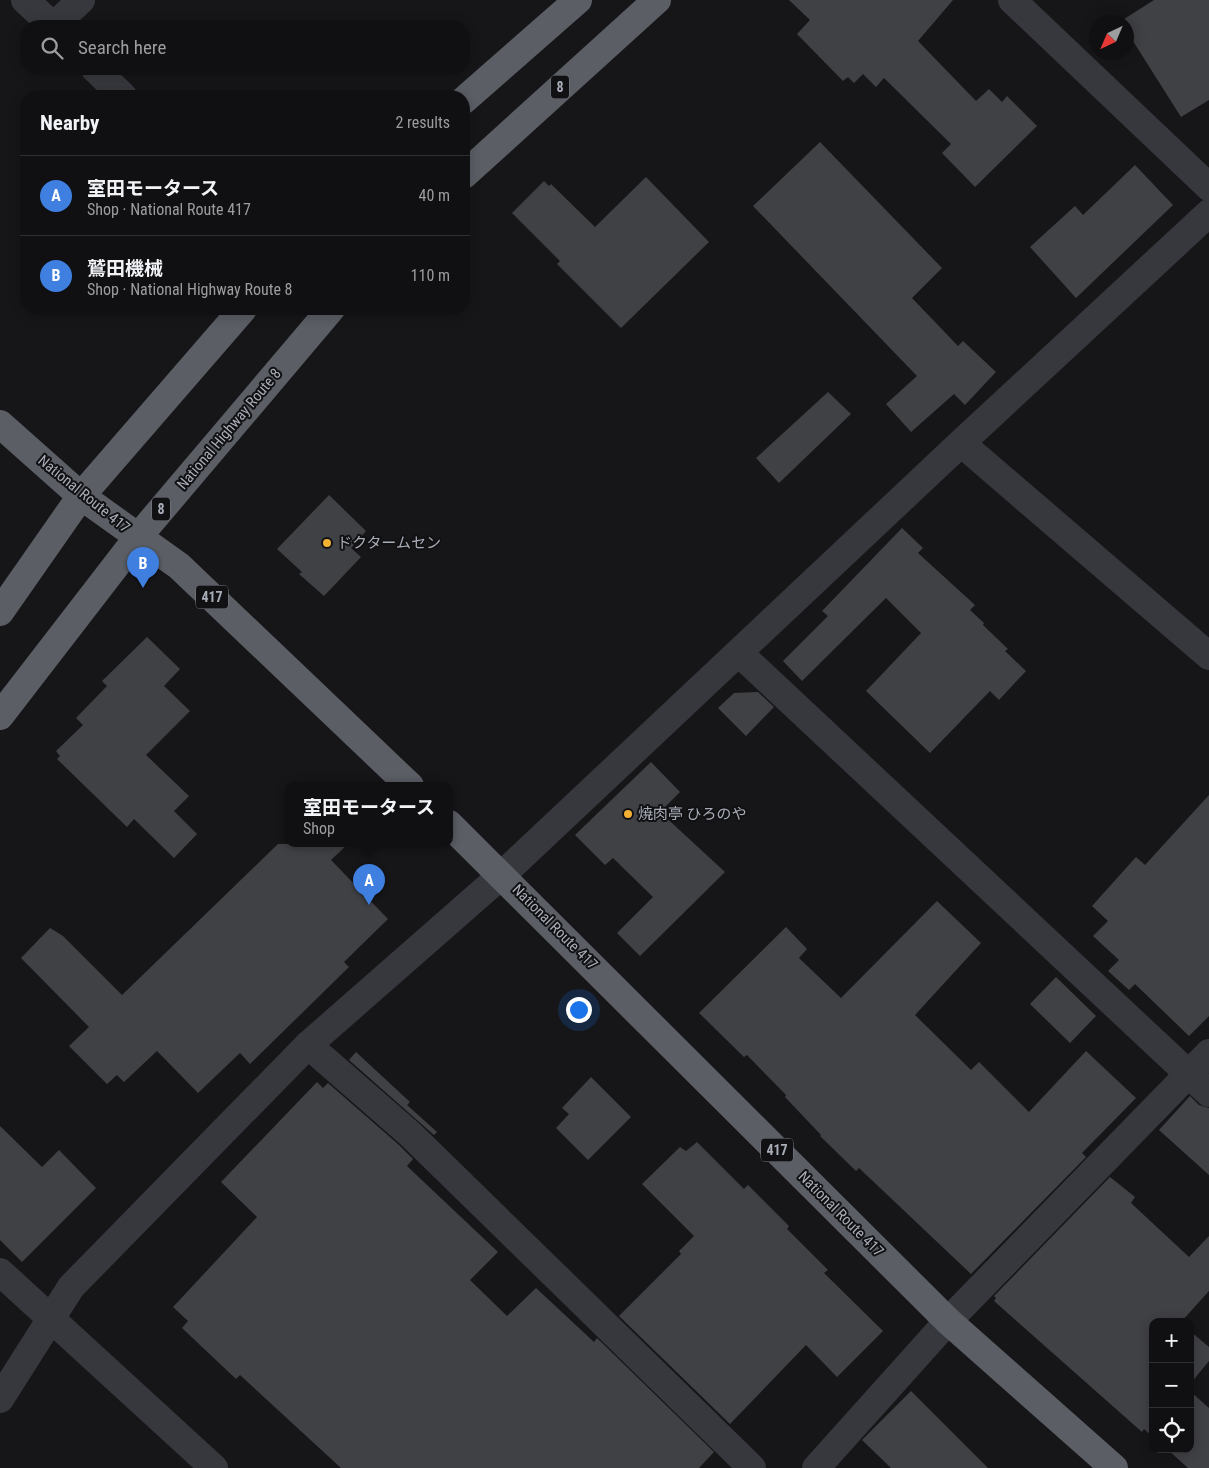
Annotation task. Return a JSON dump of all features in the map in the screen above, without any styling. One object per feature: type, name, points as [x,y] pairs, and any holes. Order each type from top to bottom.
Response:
[{"type":"highway","points":[[470,95],[578,0]]},
{"type":"highway","name":"8","points":[[470,170],[657,0]]},
{"type":"highway","points":[[0,612],[81,496],[238,315]]},
{"type":"highway","name":"National Highway Route 8","points":[[0,716],[138,537],[326,315]]},
{"type":"highway","name":"National Route 417","points":[[0,424],[81,496],[179,566],[406,782]]},
{"type":"highway","name":"National Route 417","points":[[453,828],[502,874],[948,1321],[1114,1468]]},
{"type":"street","points":[[25,0],[47,20]]},
{"type":"street","points":[[59,20],[81,0]]},
{"type":"street","points":[[1012,0],[1209,187]]},
{"type":"street","points":[[101,75],[117,90]]},
{"type":"street","points":[[0,1399],[71,1286],[308,1045],[502,874],[961,442],[1209,213]]},
{"type":"street","points":[[961,442],[1209,656]]},
{"type":"street","points":[[739,652],[1209,1093]]},
{"type":"street","points":[[308,1045],[410,1134],[752,1468]]},
{"type":"street","points":[[816,1468],[948,1321],[1209,1053]]},
{"type":"street","points":[[0,1272],[214,1468]]},
{"type":"building","points":[[789,0],[953,0],[918,41],[976,101],[989,89],[1002,102],[1007,96],[1037,126],[975,187],[942,153],[951,144],[884,78],[876,87],[863,74],[854,83],[848,77],[843,81],[797,34],[810,20]]},
{"type":"building","points":[[1154,0],[1209,0],[1209,100],[1181,117],[1134,43],[1134,15],[1130,15]]},
{"type":"building","points":[[820,142],[942,268],[912,298],[958,346],[963,341],[996,372],[965,405],[954,394],[911,432],[886,404],[917,376],[753,206]]},
{"type":"building","points":[[1135,165],[1173,205],[1076,298],[1030,247],[1075,206],[1083,215]]},
{"type":"building","points":[[646,177],[709,242],[621,328],[557,264],[560,261],[512,213],[544,181],[549,186],[551,184],[595,227]]},
{"type":"building","points":[[828,392],[851,414],[779,483],[756,458]]},
{"type":"building","points":[[329,495],[366,531],[351,548],[361,557],[324,596],[299,574],[302,572],[277,549]]},
{"type":"building","points":[[902,528],[923,548],[918,553],[975,605],[970,610],[1008,649],[1005,651],[1026,671],[999,700],[990,691],[930,753],[866,691],[921,633],[886,598],[802,681],[783,661],[828,616],[822,611]]},
{"type":"building","points":[[147,637],[180,669],[164,686],[190,711],[146,755],[189,796],[174,811],[197,834],[174,858],[134,819],[127,827],[57,759],[60,756],[56,751],[83,725],[76,718],[107,686],[102,681]]},
{"type":"building","points":[[758,692],[774,707],[746,736],[718,708],[734,693]]},
{"type":"building","points":[[651,762],[680,792],[660,812],[725,872],[640,956],[617,933],[653,897],[613,858],[605,865],[575,835]]},
{"type":"building","points":[[1209,795],[1209,1016],[1189,1036],[1135,984],[1129,990],[1108,971],[1119,960],[1093,936],[1108,921],[1092,906],[1136,857],[1145,865]]},
{"type":"building","points":[[278,844],[285,844],[285,847],[345,847],[331,860],[388,919],[344,962],[349,967],[250,1064],[240,1053],[198,1093],[157,1051],[124,1082],[117,1075],[107,1084],[69,1046],[89,1027],[21,958],[50,928],[63,936],[122,995]]},
{"type":"building","points":[[937,901],[981,943],[915,1015],[971,1070],[979,1062],[1029,1112],[1086,1051],[1136,1098],[1082,1153],[1086,1157],[971,1274],[859,1168],[856,1171],[820,1136],[785,1097],[786,1095],[747,1055],[744,1057],[699,1013],[786,927],[807,949],[799,958],[841,998]]},
{"type":"building","points":[[1056,977],[1096,1016],[1070,1043],[1030,1004]]},
{"type":"building","points":[[356,1052],[410,1102],[407,1105],[437,1132],[434,1135],[349,1060]]},
{"type":"building","points":[[591,1077],[631,1117],[588,1160],[556,1128],[569,1114],[562,1108]]},
{"type":"building","points":[[317,1082],[323,1088],[328,1083],[399,1145],[413,1159],[407,1166],[498,1252],[470,1280],[507,1316],[536,1288],[594,1342],[597,1338],[714,1452],[699,1468],[341,1468],[240,1375],[236,1379],[182,1328],[188,1321],[173,1307],[257,1217],[221,1182]]},
{"type":"building","points":[[1190,1096],[1199,1105],[1209,1108],[1209,1175],[1159,1130]]},
{"type":"building","points":[[0,1126],[42,1167],[59,1150],[96,1188],[22,1262],[0,1240]]},
{"type":"building","points":[[697,1142],[744,1189],[748,1185],[789,1226],[787,1229],[828,1270],[824,1273],[883,1331],[837,1377],[806,1345],[730,1424],[619,1316],[681,1254],[679,1251],[694,1236],[642,1184],[680,1147],[686,1151]]},
{"type":"building","points":[[1110,1177],[1135,1197],[1131,1203],[1189,1257],[1209,1236],[1209,1291],[1185,1318],[1149,1318],[1149,1433],[1144,1429],[1142,1432],[994,1301],[996,1298],[994,1296]]},
{"type":"building","points":[[1194,1334],[1209,1347],[1209,1361],[1194,1379]]},
{"type":"building","points":[[911,1391],[988,1468],[891,1468],[862,1440]]},
{"type":"building","points":[[1194,1395],[1209,1408],[1209,1468],[1188,1468],[1171,1453],[1194,1453]]},
{"type":"place","name":"ドクタームセン","points":[[327,543]]},
{"type":"place","name":"鷲田機械","points":[[143,588]]},
{"type":"place","name":"焼肉亭 ひろのや","points":[[628,814]]},
{"type":"place","name":"室田モータース","points":[[369,905]]}]
